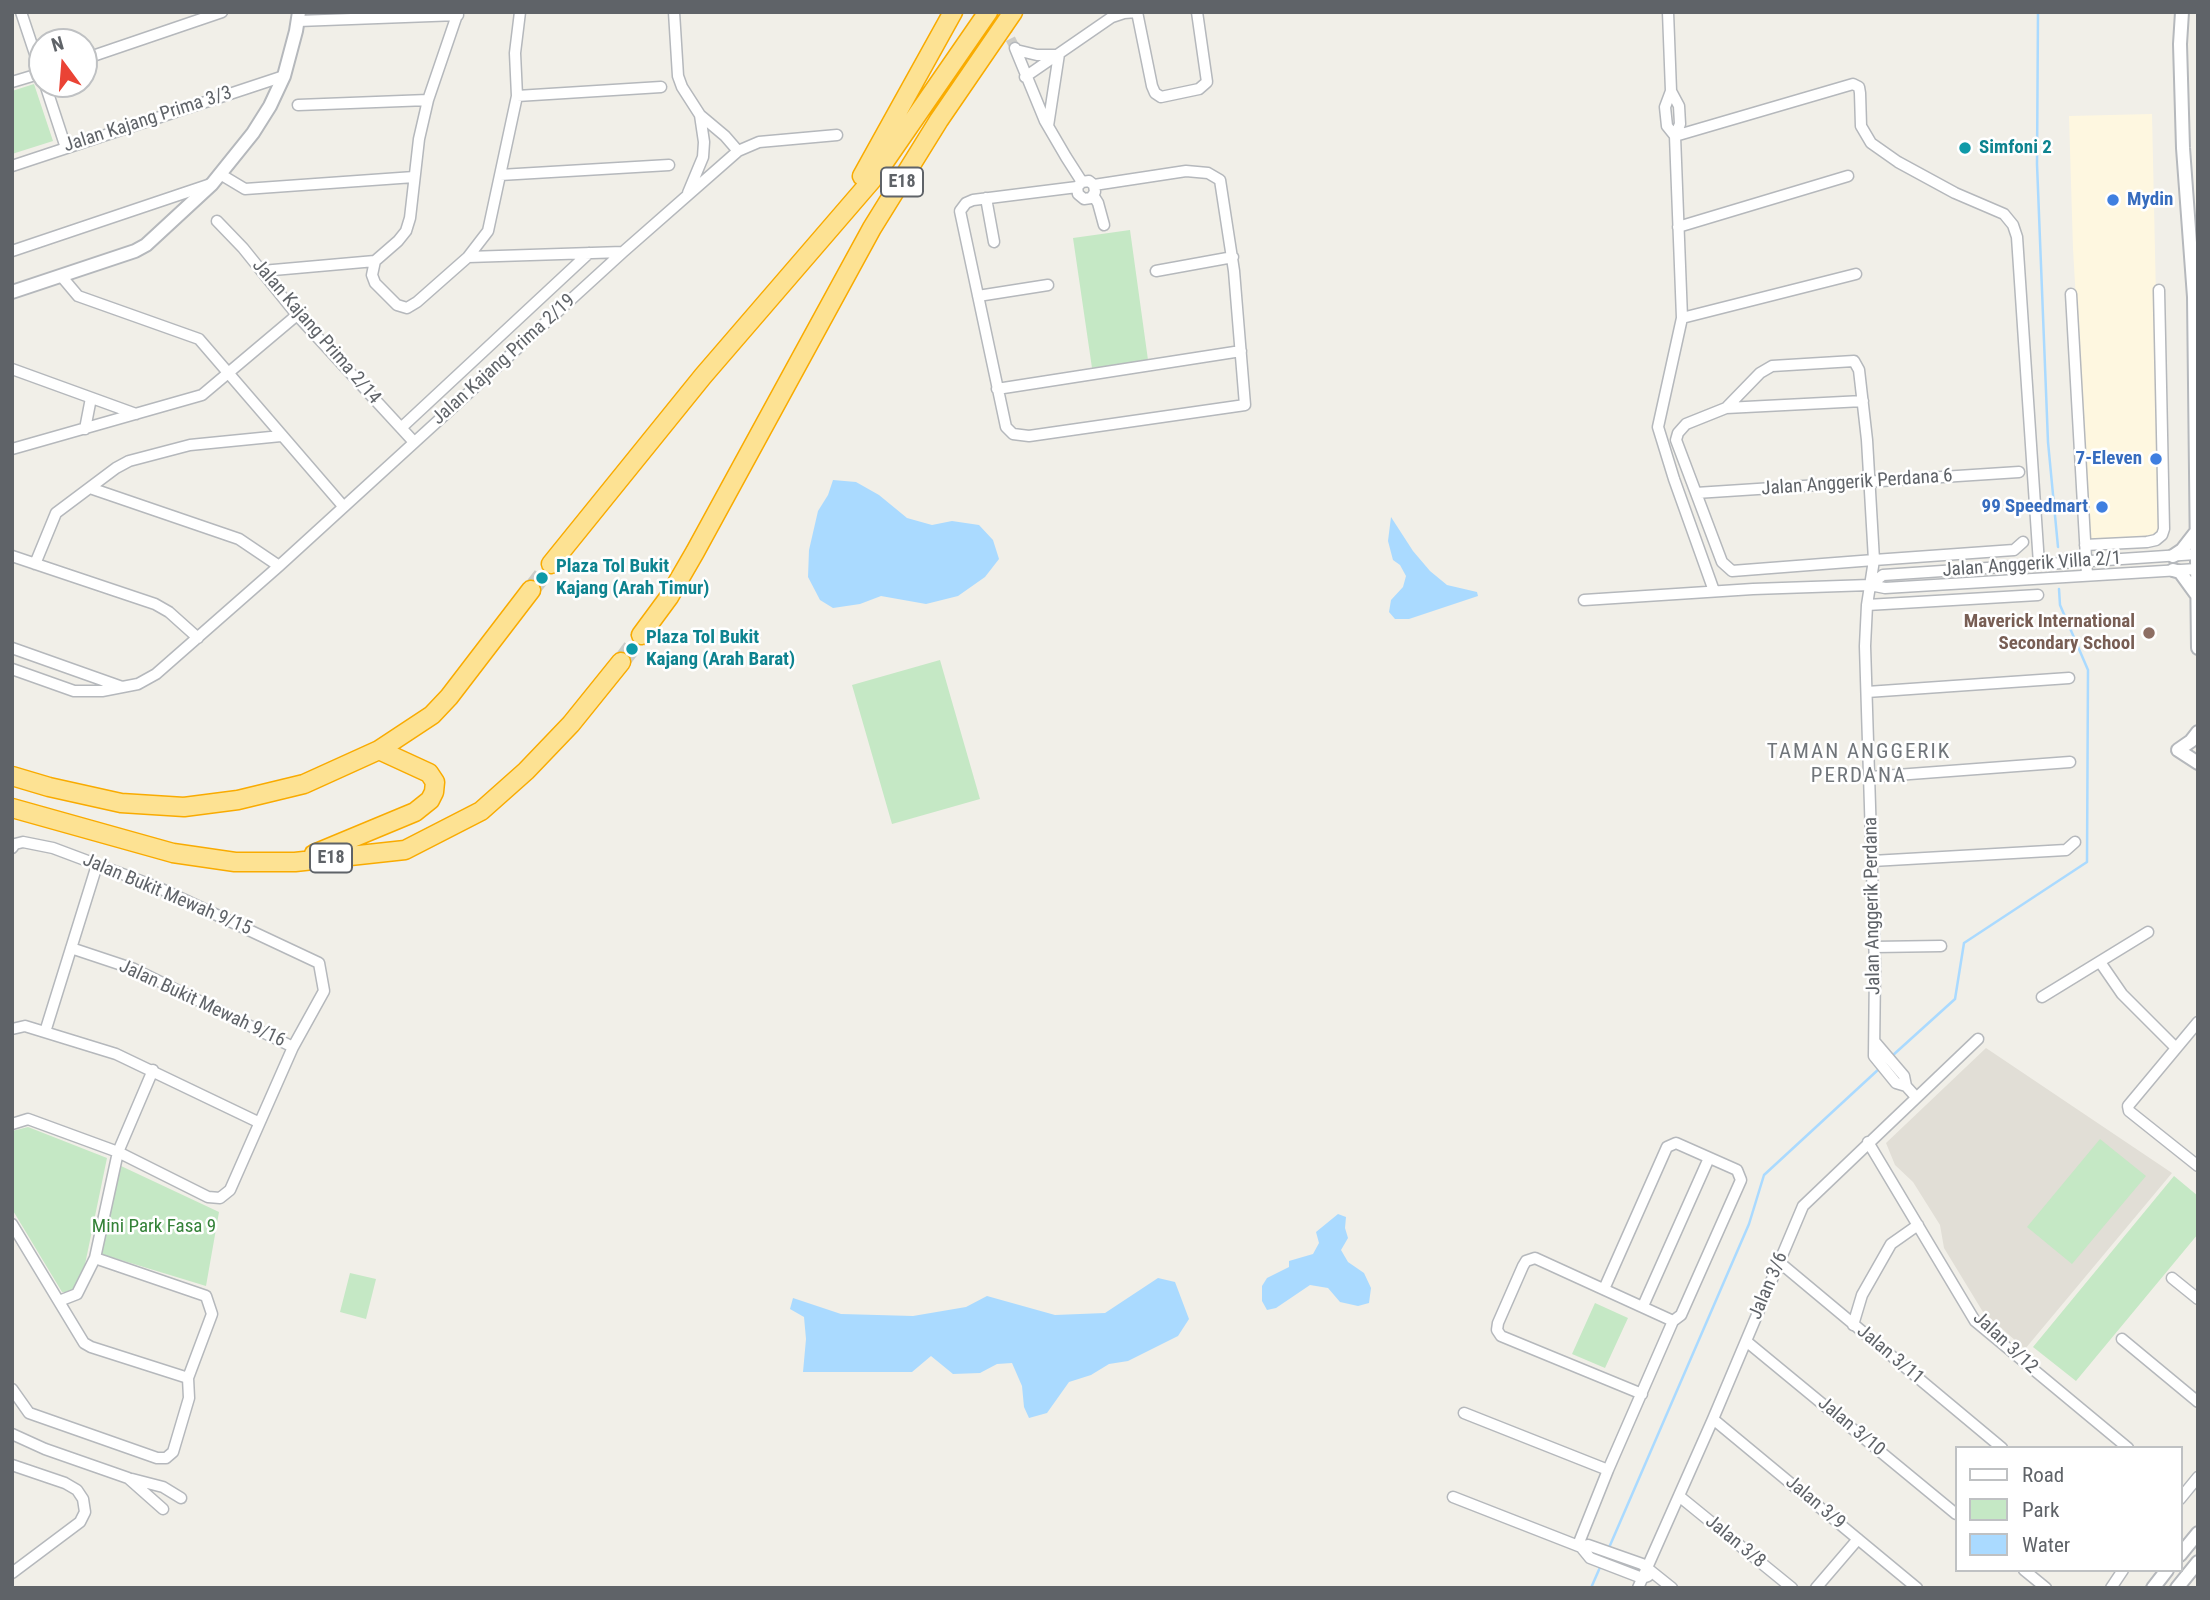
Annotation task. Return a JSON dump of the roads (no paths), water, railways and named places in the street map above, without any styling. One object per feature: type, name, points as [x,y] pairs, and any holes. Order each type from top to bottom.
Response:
[{"type":"highway","points":[[842,213],[953,12]]},
{"type":"highway","name":"E18","points":[[551,564],[703,376],[872,180],[988,12]]},
{"type":"highway","name":"E18","points":[[641,635],[669,597],[695,552],[872,228],[939,120],[1013,12]]},
{"type":"highway","points":[[939,120],[1025,12]]},
{"type":"highway","points":[[12,776],[121,803],[184,807],[238,800],[304,783],[379,750],[432,715],[531,590]]},
{"type":"highway","name":"E18","points":[[12,808],[173,853],[234,862],[295,862],[405,850],[481,811],[526,771],[571,724],[621,662]]},
{"type":"highway","points":[[295,862],[415,812],[430,800],[435,782],[429,773],[379,750]]},
{"type":"street","points":[[21,12],[28,33]]},
{"type":"street","points":[[98,54],[222,12]]},
{"type":"street","points":[[374,261],[372,275],[375,283],[397,305],[407,308],[468,257],[488,231],[517,96],[515,53],[520,12]]},
{"type":"street","points":[[674,12],[678,76],[690,102],[700,115],[738,151]]},
{"type":"street","points":[[1025,77],[1112,17],[1137,12],[1155,93],[1161,97],[1199,89],[1207,82],[1197,12]]},
{"type":"street","points":[[1668,12],[1671,91],[1665,107],[1667,126],[1675,136],[1682,318],[1658,427],[1714,592]]},
{"type":"street","points":[[2182,12],[2181,71],[2193,200],[2196,300],[2198,648]]},
{"type":"street","points":[[12,292],[62,277],[146,245],[216,179],[253,133],[270,106],[284,76],[299,17],[458,14],[428,100],[414,177],[410,218],[398,241],[374,261],[262,271]]},
{"type":"street","points":[[1059,54],[1037,55],[1015,49],[1048,126],[1080,184],[1078,194],[1084,199],[1091,198],[1094,190]]},
{"type":"street","points":[[1048,126],[1059,54]]},
{"type":"street","name":"Jalan Kajang Prima 3/3","points":[[12,166],[284,76]]},
{"type":"street","points":[[1675,136],[1853,84],[1859,87],[1861,126],[1871,143],[1898,162],[1955,193],[2004,214],[2013,225],[2017,237],[2039,564]]},
{"type":"street","points":[[517,96],[661,87]]},
{"type":"street","points":[[50,98],[66,148]]},
{"type":"street","points":[[298,105],[428,100]]},
{"type":"street","points":[[687,197],[703,157],[700,115]]},
{"type":"street","name":"Jalan Kajang Prima 2/19","points":[[12,669],[74,691],[102,691],[138,684],[156,674],[738,151],[759,142],[836,135]]},
{"type":"street","points":[[500,176],[669,165]]},
{"type":"street","points":[[1094,190],[1186,171],[1215,175],[1220,180],[1233,257],[1245,405],[1240,408],[1029,436],[1013,434],[1006,427],[960,211],[966,203],[986,198],[1089,181],[1104,226]]},
{"type":"street","points":[[1678,227],[1848,176]]},
{"type":"street","points":[[12,251],[216,179],[245,189],[414,177]]},
{"type":"street","points":[[986,198],[994,242]]},
{"type":"street","name":"Jalan Kajang Prima 2/14","points":[[218,221],[297,315],[414,442]]},
{"type":"street","points":[[468,257],[623,252]]},
{"type":"street","points":[[401,428],[589,253]]},
{"type":"street","points":[[1156,271],[1233,257]]},
{"type":"street","points":[[1682,318],[1856,274]]},
{"type":"street","points":[[62,277],[78,296],[199,339],[343,506]]},
{"type":"street","points":[[978,296],[1048,285]]},
{"type":"street","points":[[2085,545],[2147,542],[2162,535],[2164,529],[2159,290]]},
{"type":"street","points":[[2071,294],[2087,575]]},
{"type":"street","points":[[12,449],[202,395],[297,315]]},
{"type":"street","points":[[997,389],[1241,351]]},
{"type":"street","name":"Jalan Anggerik Perdana","points":[[1726,408],[1760,373],[1772,366],[1854,361],[1859,370],[1874,559],[1867,605],[1865,646],[1879,1045],[1874,1056],[1916,1097]]},
{"type":"street","points":[[12,369],[136,414]]},
{"type":"street","points":[[85,429],[91,398]]},
{"type":"street","points":[[1863,401],[1726,408],[1686,424],[1678,433],[1676,440],[1722,562],[1732,571],[2014,550],[2023,541]]},
{"type":"street","points":[[35,564],[56,513],[129,461],[190,446],[281,436]]},
{"type":"street","name":"Jalan Anggerik Perdana 6","points":[[1696,493],[2019,472]]},
{"type":"street","points":[[90,488],[239,539],[279,566]]},
{"type":"street","points":[[2174,556],[2196,532]]},
{"type":"street","points":[[12,556],[155,604],[169,612],[198,638]]},
{"type":"street","name":"Jalan Anggerik Villa 2/1","points":[[1870,584],[1883,575],[2086,560],[2174,556],[2197,562]]},
{"type":"street","name":"Jalan Anggerik Villa 2/1","points":[[1584,600],[1870,584],[1885,588],[2173,570],[2197,562]]},
{"type":"street","points":[[2173,570],[2179,572],[2196,594]]},
{"type":"street","points":[[1867,605],[2038,595]]},
{"type":"street","points":[[12,648],[123,687]]},
{"type":"street","points":[[1867,692],[2069,678]]},
{"type":"street","points":[[2198,732],[2178,750],[2198,763]]},
{"type":"street","points":[[1870,777],[2070,762]]},
{"type":"street","name":"Jalan Bukit Mewah 9/15","points":[[12,848],[23,842],[62,851],[157,887],[319,963],[324,991],[293,1047]]},
{"type":"street","points":[[1872,861],[2066,850],[2075,842]]},
{"type":"street","points":[[45,1032],[97,865]]},
{"type":"street","points":[[2042,997],[2148,932]]},
{"type":"street","points":[[1874,947],[1941,946]]},
{"type":"street","name":"Jalan Bukit Mewah 9/16","points":[[71,948],[134,969],[293,1047]]},
{"type":"street","points":[[2100,962],[2122,994],[2176,1048]]},
{"type":"street","points":[[2196,1161],[2129,1111],[2128,1106],[2198,1022]]},
{"type":"street","points":[[12,1029],[25,1026],[116,1054],[258,1122]]},
{"type":"street","name":"Jalan 3/6","points":[[1640,1583],[1803,1206],[1979,1039]]},
{"type":"street","name":"Jalan Anggerik Perdana","points":[[1879,1045],[1902,1081]]},
{"type":"street","points":[[12,1124],[28,1119],[118,1152],[208,1197],[220,1198],[230,1190],[293,1047]]},
{"type":"street","points":[[59,1301],[77,1294],[95,1258],[118,1152],[153,1070]]},
{"type":"street","name":"Jalan 3/12","points":[[1868,1142],[1975,1321],[2125,1446]]},
{"type":"street","points":[[1580,1546],[1608,1470],[1674,1321],[1681,1315],[1741,1180],[1737,1170],[1676,1143],[1667,1147],[1604,1289]]},
{"type":"street","points":[[1643,1306],[1709,1158]]},
{"type":"street","points":[[12,1224],[84,1343],[91,1348],[188,1378]]},
{"type":"street","points":[[1853,1325],[1862,1295],[1891,1244],[1918,1225]]},
{"type":"street","points":[[12,1389],[29,1413],[157,1458],[166,1458],[173,1452],[189,1398],[188,1378],[212,1314],[206,1296],[95,1258]]},
{"type":"street","points":[[1642,1394],[1502,1336],[1497,1331],[1498,1323],[1526,1261],[1535,1258],[1674,1321]]},
{"type":"street","name":"Jalan 3/11","points":[[1779,1262],[2000,1446]]},
{"type":"street","points":[[2172,1279],[2198,1299]]},
{"type":"street","points":[[2122,1339],[2198,1402]]},
{"type":"street","name":"Jalan 3/10","points":[[1746,1341],[1954,1512]]},
{"type":"street","points":[[1464,1413],[1608,1470]]},
{"type":"street","name":"Jalan 3/9","points":[[1713,1419],[1916,1588]]},
{"type":"street","points":[[12,1434],[128,1478],[163,1487],[181,1498]]},
{"type":"street","points":[[12,1465],[65,1483],[77,1490],[83,1499],[85,1512],[80,1522],[12,1573]]},
{"type":"street","points":[[128,1478],[163,1510]]},
{"type":"street","points":[[2182,1494],[2198,1478]]},
{"type":"street","name":"Jalan 3/8","points":[[1679,1496],[1792,1588]]},
{"type":"street","points":[[1453,1497],[1580,1546],[1593,1547],[1647,1568],[1672,1588]]},
{"type":"street","points":[[1816,1588],[1858,1539]]},
{"type":"street","points":[[1580,1546],[1590,1558],[1630,1573],[1640,1583]]},
{"type":"street","points":[[2177,1588],[2198,1562]]},
{"type":"street","points":[[2027,1572],[2046,1588]]},
{"type":"street","points":[[2111,1588],[2122,1572]]},
{"type":"street","points":[[2153,1588],[2166,1572]]},
{"type":"water","points":[[833,480],[856,482],[879,495],[907,518],[932,525],[952,521],[979,525],[993,540],[999,559],[985,577],[958,596],[926,604],[881,596],[860,604],[833,608],[820,600],[808,577],[809,550],[818,511]]},
{"type":"water","points":[[1391,517],[1430,571],[1447,585],[1477,592],[1478,596],[1409,619],[1395,619],[1389,612],[1391,600],[1403,587],[1406,576],[1400,565],[1393,560],[1388,541]]},
{"type":"water","points":[[1338,1214],[1346,1217],[1348,1238],[1341,1250],[1348,1262],[1364,1273],[1371,1288],[1369,1303],[1358,1306],[1340,1302],[1328,1288],[1310,1285],[1276,1308],[1267,1310],[1262,1301],[1262,1286],[1267,1278],[1289,1267],[1289,1261],[1313,1254],[1319,1243],[1316,1232]]},
{"type":"water","points":[[1158,1278],[1175,1282],[1189,1319],[1178,1336],[1128,1361],[1109,1364],[1091,1375],[1069,1382],[1047,1413],[1029,1418],[1024,1407],[1022,1386],[1012,1363],[997,1364],[980,1373],[953,1374],[931,1356],[912,1372],[803,1372],[806,1339],[804,1317],[790,1309],[793,1298],[841,1314],[913,1316],[966,1307],[987,1296],[1055,1315],[1105,1313]]},
{"type":"waterway","points":[[2038,12],[2037,164],[2048,442],[2058,547]]},
{"type":"waterway","points":[[1892,1056],[1955,999],[1964,943],[2087,862],[2088,670],[2060,605],[2059,589]]},
{"type":"waterway","points":[[1608,1550],[1749,1224],[1764,1175],[1880,1068]]},
{"type":"waterway","points":[[1591,1588],[1601,1565]]},
{"type":"tunnel","points":[[997,12],[1015,48]]},
{"type":"tunnel","points":[[531,590],[551,564]]},
{"type":"tunnel","points":[[621,662],[641,635]]},
{"type":"place","name":"Simfoni 2","points":[[1965,148]]},
{"type":"place","name":"Mydin","points":[[2113,200]]},
{"type":"place","name":"7-Eleven","points":[[2156,459]]},
{"type":"place","name":"99 Speedmart","points":[[2102,507]]},
{"type":"place","name":"Plaza Tol Bukit Kajang (Arah Timur)","points":[[542,578]]},
{"type":"place","name":"Maverick International Secondary School","points":[[2149,633]]},
{"type":"place","name":"Plaza Tol Bukit Kajang (Arah Barat)","points":[[632,649]]},
{"type":"district","name":"TAMAN ANGGERIK PERDANA","points":[[1859,765]]},
{"type":"park label","name":"Mini Park Fasa 9","points":[[154,1227]]}]
